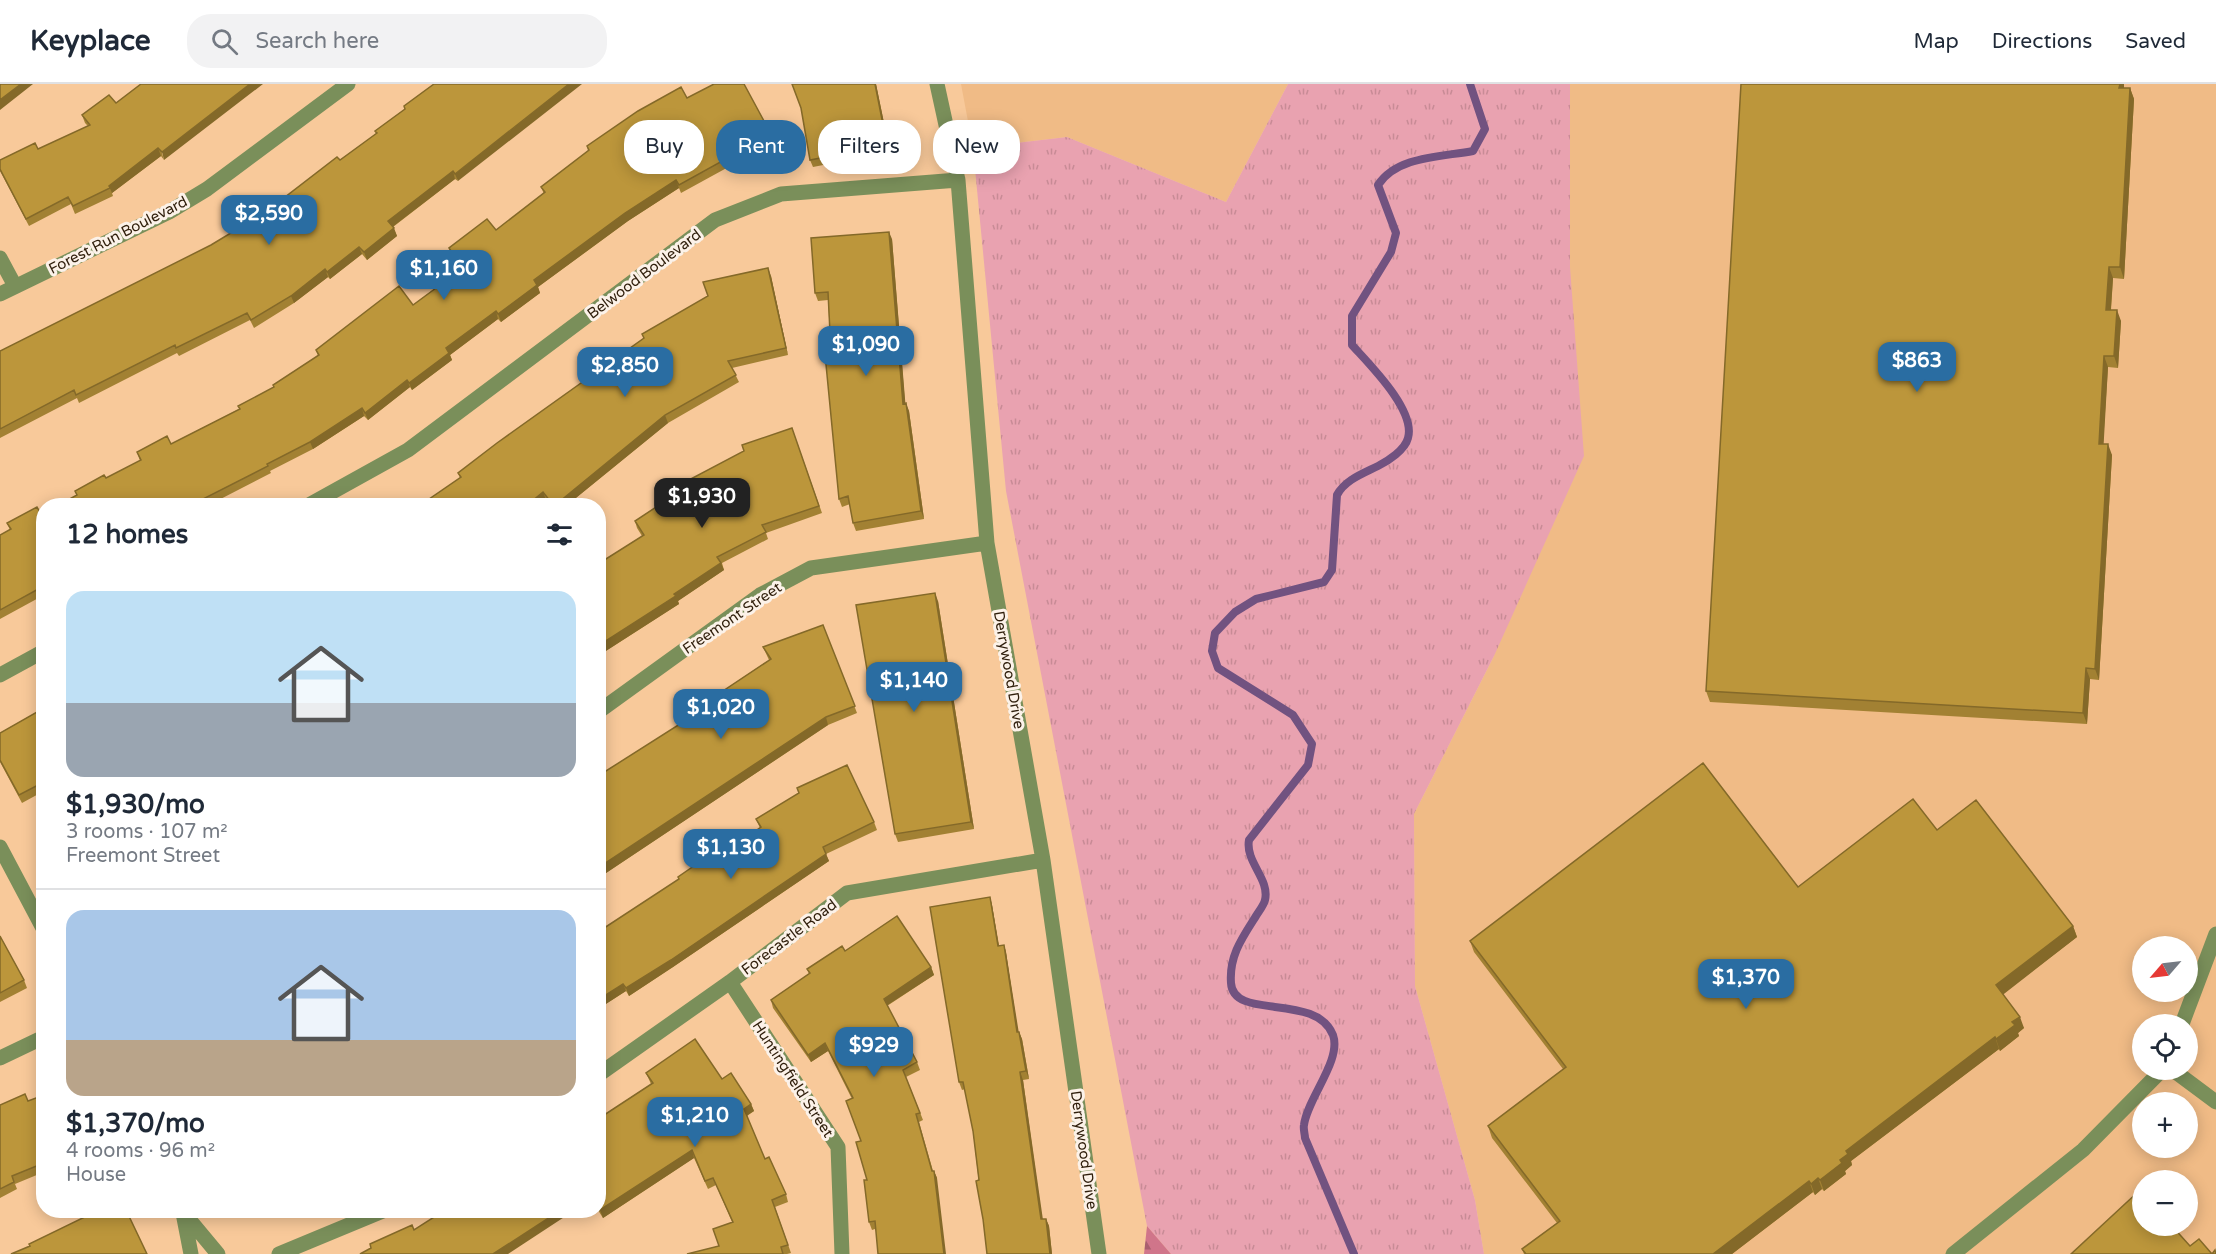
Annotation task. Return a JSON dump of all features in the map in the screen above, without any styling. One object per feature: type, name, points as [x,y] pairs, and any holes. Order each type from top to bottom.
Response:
[{"type":"street","name":"Forest Run Boulevard","points":[[0,294],[169,212],[207,189],[348,84]]},
{"type":"street","name":"Derrywood Drive","points":[[937,84],[958,180],[987,543],[1043,860],[1099,1254]]},
{"type":"street","name":"Belwood Boulevard","points":[[321,498],[408,450],[715,220],[781,194],[958,180]]},
{"type":"street","points":[[0,258],[15,286]]},
{"type":"street","name":"Freemont Street","points":[[606,706],[760,595],[811,568],[987,543]]},
{"type":"street","points":[[0,675],[36,655]]},
{"type":"street","points":[[0,847],[36,915]]},
{"type":"street","name":"Forecastle Road","points":[[606,1069],[730,982],[847,893],[1043,860]]},
{"type":"street","points":[[2186,1014],[2216,934]]},
{"type":"street","name":"Huntingfield Street","points":[[730,982],[838,1147],[842,1254]]},
{"type":"street","points":[[0,1058],[36,1041]]},
{"type":"street","points":[[1953,1254],[2083,1150],[2152,1080]]},
{"type":"street","points":[[2186,1080],[2216,1102]]},
{"type":"street","points":[[183,1218],[191,1254]]},
{"type":"street","points":[[188,1218],[218,1254]]},
{"type":"street","points":[[279,1254],[285,1254],[367,1218]]},
{"type":"shaded area","points":[[961,84],[1288,84],[1226,202],[1067,137],[1020,142],[1020,120],[968,120]]},
{"type":"shaded area","points":[[1570,84],[2216,84],[2216,1254],[1484,1254],[1475,1200],[1415,986],[1414,814],[1494,656],[1570,267]]},
{"type":"green space","points":[[1288,84],[1570,84],[1570,267],[1584,456],[1494,656],[1414,814],[1415,986],[1475,1200],[1484,1254],[1171,1254],[1147,1226],[1006,491],[976,174],[1020,174],[1020,142],[1067,137],[1226,202]]},
{"type":"green space","points":[[1147,1226],[1171,1254],[1144,1254]]},
{"type":"building","points":[[0,84],[21,84],[0,100]]},
{"type":"building","points":[[141,84],[250,84],[162,152],[158,148],[109,186],[110,188],[73,206],[68,197],[26,219],[0,169],[0,160],[35,143],[38,149],[90,125],[82,115],[109,95],[116,103]]},
{"type":"building","points":[[434,84],[569,84],[455,174],[453,171],[388,221],[394,228],[364,252],[359,247],[327,272],[325,269],[291,296],[251,320],[247,313],[176,348],[175,345],[76,395],[74,390],[0,429],[0,351],[211,245],[239,228],[241,231],[337,157],[340,160],[377,133],[375,131],[405,109],[404,106]]},
{"type":"building","points":[[714,84],[744,84],[763,120],[716,120],[716,164],[704,171],[704,120],[625,120],[681,87],[687,98]]},
{"type":"building","points":[[792,84],[875,84],[882,120],[818,120],[818,158],[810,160],[806,120],[803,120]]},
{"type":"building","points":[[1741,84],[2120,84],[2119,88],[2130,88],[2120,267],[2109,267],[2106,310],[2117,310],[2114,356],[2104,356],[2099,444],[2108,444],[2095,669],[2086,668],[2083,713],[1706,691]]},
{"type":"building","points":[[624,121],[624,174],[699,174],[679,185],[676,180],[625,213],[534,280],[537,285],[498,314],[496,311],[446,348],[449,353],[409,383],[407,380],[365,413],[362,408],[310,442],[267,464],[268,466],[205,498],[72,498],[77,495],[75,491],[104,475],[106,478],[141,460],[137,452],[167,436],[171,444],[240,409],[238,406],[274,387],[273,385],[319,355],[316,350],[399,286],[413,305],[463,268],[449,248],[487,219],[496,230],[545,192],[541,187],[589,150],[587,146]]},
{"type":"building","points":[[889,232],[903,404],[906,403],[921,511],[853,523],[848,496],[839,499],[825,354],[831,353],[828,292],[815,293],[811,238]]},
{"type":"building","points":[[768,268],[786,348],[728,361],[736,375],[665,415],[564,498],[548,498],[543,492],[536,498],[431,498],[461,477],[458,473],[497,443],[644,338],[642,334],[708,296],[703,282]]},
{"type":"building","points":[[792,428],[819,506],[762,525],[766,532],[717,557],[721,563],[674,594],[676,596],[606,641],[606,559],[644,535],[635,521],[688,486],[685,482],[744,451],[742,445]]},
{"type":"building","points":[[36,508],[36,590],[0,610],[0,535],[11,529],[7,523]]},
{"type":"building","points":[[935,593],[971,822],[895,834],[856,605]]},
{"type":"building","points":[[823,625],[855,706],[826,717],[606,863],[606,771],[680,724],[678,721],[771,659],[763,647]]},
{"type":"building","points":[[36,713],[36,786],[19,795],[0,760],[0,733]]},
{"type":"building","points":[[1703,763],[1798,887],[1913,799],[1937,830],[1976,800],[2073,926],[1996,985],[2020,1017],[2012,1022],[2015,1025],[1996,1039],[1995,1037],[1846,1151],[1848,1154],[1840,1160],[1842,1163],[1820,1180],[1818,1178],[1811,1184],[1809,1181],[1713,1254],[1526,1254],[1522,1249],[1560,1221],[1488,1126],[1566,1067],[1470,941]]},
{"type":"building","points":[[847,765],[874,822],[823,847],[826,854],[671,960],[626,988],[623,984],[606,995],[606,927],[679,879],[678,877],[717,850],[721,855],[761,827],[756,819],[799,793],[797,788]]},
{"type":"building","points":[[990,897],[998,946],[1004,945],[1017,1032],[1019,1032],[1026,1071],[1020,1072],[1041,1219],[1046,1219],[1050,1254],[987,1254],[976,1181],[979,1180],[973,1131],[963,1082],[959,1082],[930,907]]},
{"type":"building","points":[[897,916],[931,967],[884,999],[917,1062],[903,1070],[920,1113],[916,1114],[932,1171],[934,1171],[944,1254],[878,1254],[875,1221],[869,1222],[864,1180],[867,1180],[856,1142],[861,1141],[846,1101],[853,1098],[825,1043],[808,1055],[771,1000],[810,973],[807,969],[842,946],[845,951]]},
{"type":"building","points":[[0,936],[24,980],[0,993]]},
{"type":"building","points":[[695,1039],[722,1079],[731,1073],[751,1104],[744,1109],[765,1159],[769,1157],[786,1194],[772,1200],[788,1245],[781,1247],[783,1254],[687,1254],[719,1246],[713,1229],[733,1222],[713,1178],[705,1181],[692,1150],[606,1206],[606,1114],[653,1083],[646,1073]]},
{"type":"building","points":[[25,1094],[28,1101],[36,1098],[36,1166],[12,1176],[14,1182],[0,1189],[0,1105]]},
{"type":"building","points":[[2132,1197],[2132,1236],[2181,1236],[2190,1246],[2199,1239],[2212,1254],[2071,1254]]},
{"type":"building","points":[[83,1218],[130,1218],[147,1254],[11,1254],[30,1246],[29,1244]]},
{"type":"building","points":[[433,1218],[549,1218],[493,1254],[360,1254],[371,1248],[370,1244],[412,1225],[414,1230]]},
{"type":"waterway","points":[[1354,1254],[1305,1138],[1304,1130],[1306,1115],[1333,1056],[1333,1035],[1324,1022],[1310,1014],[1245,1001],[1235,994],[1231,983],[1232,964],[1237,948],[1265,900],[1266,892],[1251,856],[1249,840],[1308,765],[1312,744],[1293,715],[1218,668],[1212,651],[1215,633],[1235,612],[1256,599],[1324,582],[1332,570],[1337,495],[1349,481],[1382,464],[1400,451],[1408,438],[1409,427],[1398,401],[1379,375],[1352,345],[1352,316],[1391,252],[1396,233],[1378,185],[1386,175],[1408,163],[1473,151],[1485,129],[1470,84]]}]
